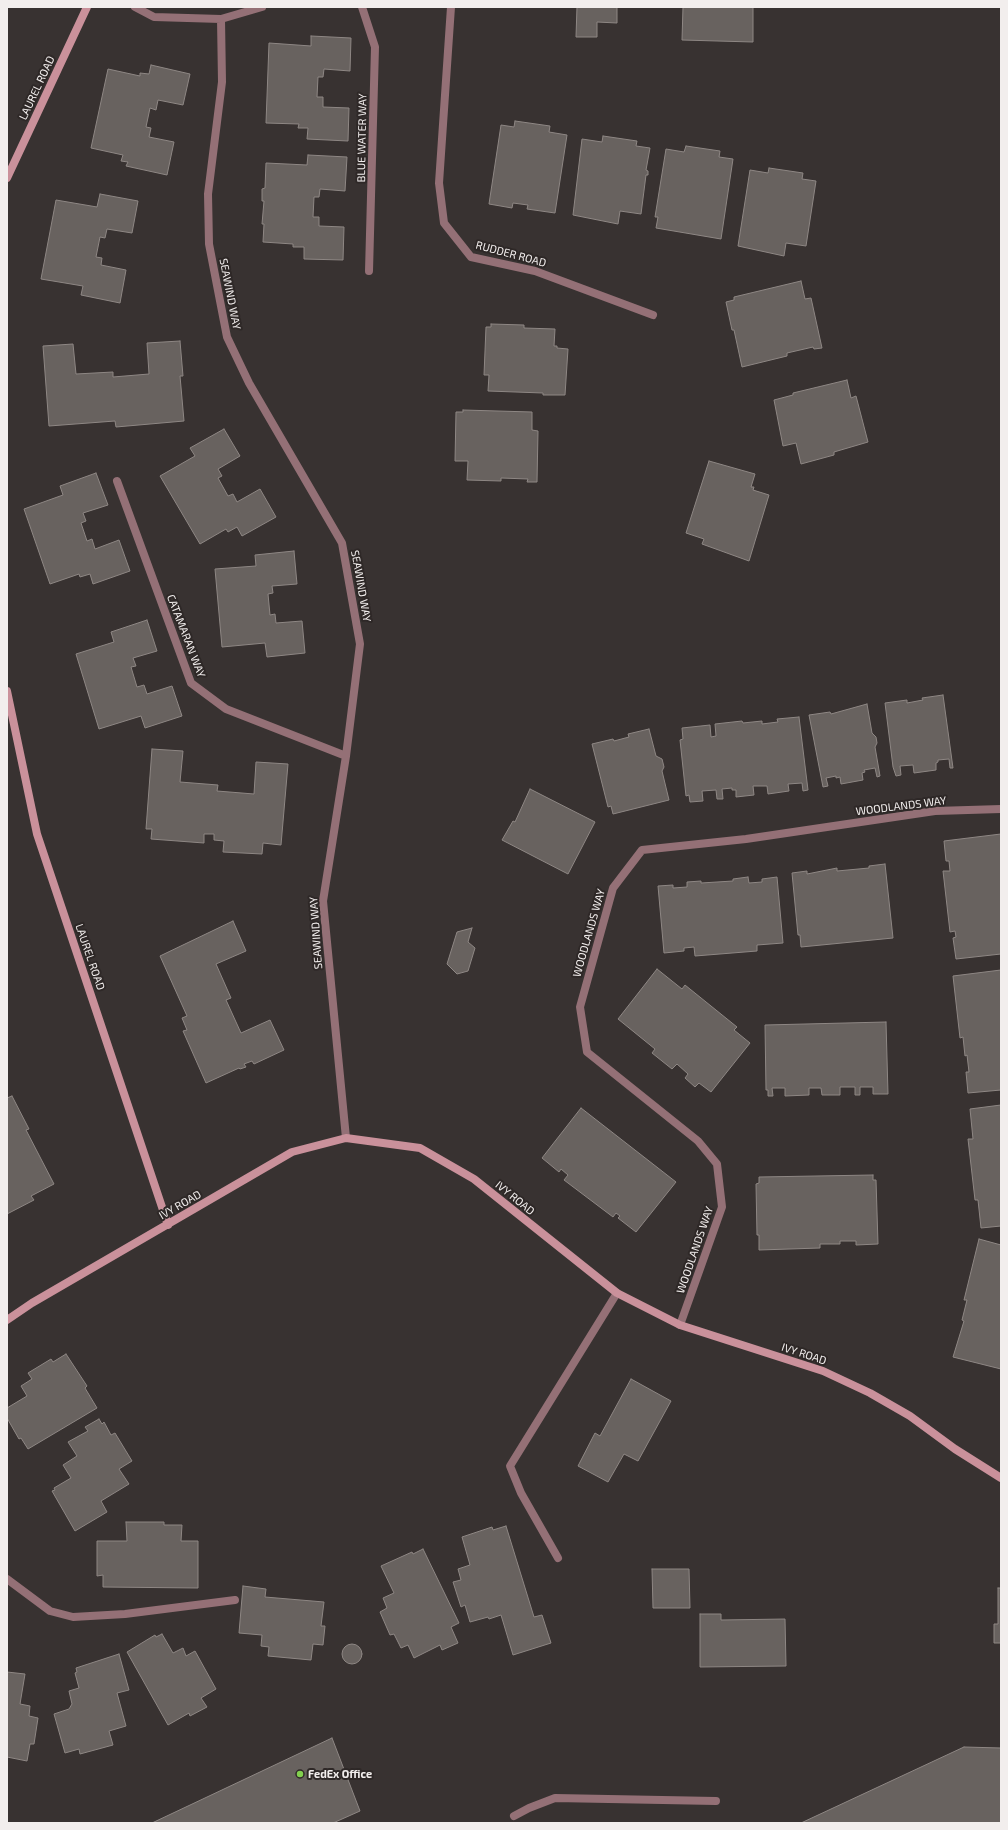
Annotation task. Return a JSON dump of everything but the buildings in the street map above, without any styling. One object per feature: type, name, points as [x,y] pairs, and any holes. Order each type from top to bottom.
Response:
[{"type":"street","name":"LAUREL ROAD","points":[[7,178],[86,7]]},
{"type":"street","points":[[135,7],[154,17],[221,19],[262,7]]},
{"type":"street","name":"BLUE WATER WAY","points":[[362,7],[375,47],[369,271]]},
{"type":"street","name":"RUDDER ROAD","points":[[451,7],[439,184],[444,223],[471,257],[535,271],[653,315]]},
{"type":"street","name":"SEAWIND WAY","points":[[221,19],[222,82],[208,194],[209,244],[227,337],[249,382],[342,543],[360,644],[346,756],[323,901],[346,1138]]},
{"type":"street","name":"CATAMARAN WAY","points":[[117,481],[191,683],[226,709],[346,756]]},
{"type":"street","name":"LAUREL ROAD","points":[[7,691],[11,726],[37,834],[168,1225]]},
{"type":"street","name":"WOODLANDS WAY","points":[[680,1325],[722,1207],[717,1164],[698,1141],[587,1052],[580,1007],[613,888],[642,850],[746,838],[935,811],[1001,809]]},
{"type":"street","name":"IVY ROAD","points":[[7,1320],[32,1303],[292,1152],[346,1138],[420,1148],[474,1180],[617,1293],[680,1325],[823,1371],[870,1393],[910,1416],[955,1449],[1001,1478]]},
{"type":"street","points":[[558,1558],[521,1493],[510,1466],[617,1293]]},
{"type":"street","points":[[7,1578],[50,1611],[73,1617],[144,1612],[235,1600]]},
{"type":"street","points":[[514,1816],[529,1808],[555,1798],[716,1801]]},
{"type":"place","name":"FedEx Office","points":[[300,1774]]}]
